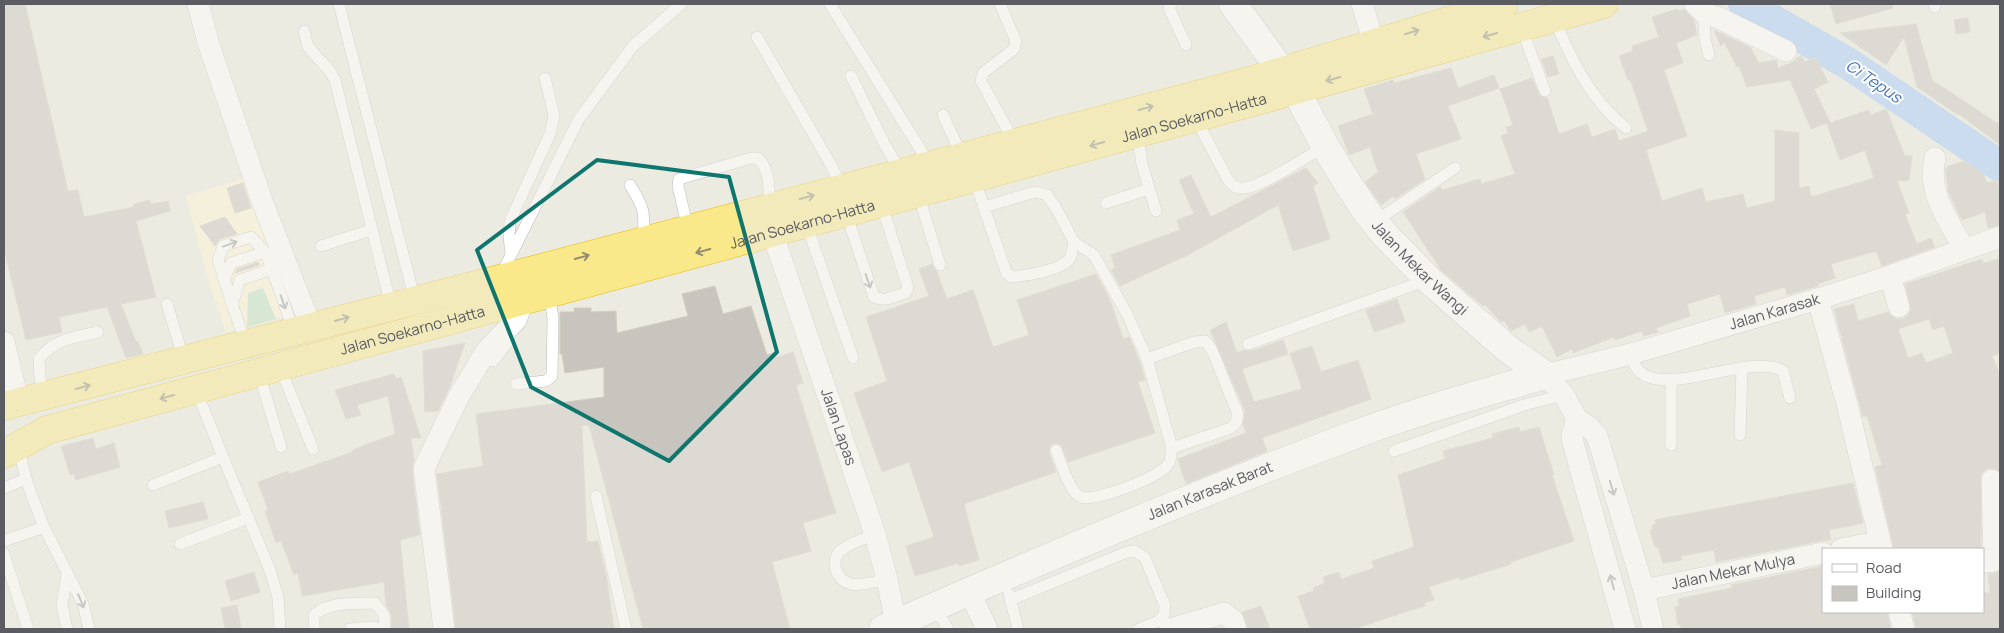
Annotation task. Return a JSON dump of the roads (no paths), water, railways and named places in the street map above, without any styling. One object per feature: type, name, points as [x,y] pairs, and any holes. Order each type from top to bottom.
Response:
[{"type":"highway","name":"Jalan Soekarno-Hatta","points":[[8,447],[47,430],[468,316],[503,317],[523,300],[771,220],[968,167],[1137,133],[1195,117],[1288,81],[1374,43],[1500,4]]},
{"type":"highway","name":"Jalan Soekarno-Hatta","points":[[9,406],[403,304],[506,269],[535,269],[688,229],[771,220],[806,223],[843,200],[882,202],[930,165],[968,167],[1014,142],[1288,81],[1604,4]]},
{"type":"street","points":[[198,4],[208,42],[262,201],[302,330]]},
{"type":"street","name":"Jalan Mekar Wangi","points":[[1232,4],[1288,81],[1325,146],[1374,222],[1429,280],[1509,350],[1545,375],[1564,394],[1578,419],[1589,427],[1596,436],[1644,590],[1653,629]]},
{"type":"street","points":[[1362,4],[1374,43]]},
{"type":"street","points":[[1699,9],[1786,51]]},
{"type":"street","points":[[1935,158],[1932,180],[1957,252]]},
{"type":"street","name":"Jalan Lapas","points":[[771,220],[874,534],[887,579],[892,627]]},
{"type":"street","name":"Jalan Karasak","points":[[1545,375],[1631,354],[1818,299],[1957,252],[1999,243]]},
{"type":"street","points":[[1890,276],[1899,307]]},
{"type":"street","points":[[1818,299],[1847,404],[1877,546],[1853,548]]},
{"type":"street","points":[[444,629],[436,577],[424,468],[450,411],[492,344],[503,317]]},
{"type":"street","points":[[4,342],[9,406]]},
{"type":"street","name":"Jalan Karasak Barat","points":[[892,627],[942,618],[969,591],[1007,588],[1122,541],[1355,434],[1445,404],[1545,375]]},
{"type":"street","points":[[1578,419],[1572,435],[1625,629]]},
{"type":"street","points":[[1579,461],[1602,456]]},
{"type":"street","points":[[1984,562],[1994,561],[1992,480]]},
{"type":"street","name":"Jalan Mekar Mulya","points":[[1644,590],[1822,553]]},
{"type":"street","points":[[969,591],[987,629]]},
{"type":"street","points":[[1170,629],[1224,612],[1233,620],[1236,629]]},
{"type":"street","points":[[1899,613],[1904,629]]},
{"type":"lane","points":[[339,4],[403,304]]},
{"type":"lane","points":[[506,269],[580,119],[633,46],[681,4]]},
{"type":"lane","points":[[830,4],[930,165]]},
{"type":"lane","points":[[1000,4],[1016,45],[1014,49],[983,73],[981,81],[1014,142]]},
{"type":"lane","points":[[1171,4],[1169,8],[1186,45]]},
{"type":"lane","points":[[1699,9],[1709,56]]},
{"type":"lane","points":[[1554,17],[1581,76],[1606,111],[1626,128]]},
{"type":"lane","points":[[1520,26],[1545,91]]},
{"type":"lane","points":[[304,31],[308,47],[330,71],[335,80],[371,230],[403,304]]},
{"type":"lane","points":[[757,36],[830,163],[874,297],[882,300],[905,293],[908,287],[882,202]]},
{"type":"lane","points":[[851,76],[885,145],[909,182],[940,265]]},
{"type":"lane","points":[[506,269],[510,221],[550,134],[554,115],[545,78]]},
{"type":"lane","points":[[943,115],[968,167],[1006,272],[1011,277],[1025,276],[1064,264],[1070,258],[1074,242]]},
{"type":"lane","points":[[1195,117],[1233,187],[1246,188],[1258,184],[1325,146]]},
{"type":"lane","points":[[1137,133],[1149,189],[1156,211]]},
{"type":"lane","points":[[688,229],[678,186],[679,179],[752,158],[758,158],[763,163],[769,180],[771,220]]},
{"type":"lane","points":[[1374,222],[1455,168]]},
{"type":"lane","points":[[630,185],[642,203],[644,217],[643,241]]},
{"type":"lane","points":[[1106,203],[1149,189]]},
{"type":"lane","points":[[984,207],[1035,192],[1047,195],[1074,242],[1094,255],[1128,314],[1146,359],[1172,448],[1169,463],[1160,472],[1117,491],[1094,497],[1081,497],[1072,491],[1056,450]]},
{"type":"lane","points":[[806,223],[853,358]]},
{"type":"lane","points":[[321,246],[371,230]]},
{"type":"lane","points":[[246,344],[218,260],[223,246],[251,237],[266,252],[272,269],[302,330]]},
{"type":"lane","points":[[224,279],[231,264],[266,252]]},
{"type":"lane","points":[[232,304],[240,280],[272,269]]},
{"type":"lane","points":[[1248,344],[1429,280]]},
{"type":"lane","points":[[516,384],[546,381],[552,376],[553,318],[549,293]]},
{"type":"lane","points":[[167,304],[184,360]]},
{"type":"lane","points":[[493,361],[511,338],[503,317]]},
{"type":"lane","points":[[46,396],[40,379],[39,359],[48,348],[69,338],[98,332]]},
{"type":"lane","points":[[1146,359],[1194,342],[1205,341],[1212,350],[1238,414],[1236,424],[1231,428],[1172,448]]},
{"type":"lane","points":[[1631,354],[1633,364],[1638,372],[1658,380],[1671,381],[1742,368],[1775,367],[1783,372],[1790,398]]},
{"type":"lane","points":[[1740,435],[1742,368]]},
{"type":"lane","points":[[270,370],[281,447]]},
{"type":"lane","points":[[270,370],[313,449]]},
{"type":"lane","points":[[1671,381],[1671,445]]},
{"type":"lane","points":[[196,390],[270,570],[278,597],[280,629]]},
{"type":"lane","points":[[1394,451],[1527,404],[1564,394]]},
{"type":"lane","points":[[8,447],[26,479],[44,527],[83,604],[89,629]]},
{"type":"lane","points":[[153,485],[223,457]]},
{"type":"lane","points":[[4,488],[26,479]]},
{"type":"lane","points":[[596,496],[626,629]]},
{"type":"lane","points":[[180,544],[248,518]]},
{"type":"lane","points":[[4,541],[44,527]]},
{"type":"lane","points":[[874,534],[848,546],[840,552],[836,557],[834,568],[842,582],[851,586],[887,579]]},
{"type":"lane","points":[[1122,541],[1145,558],[1165,606],[1164,615],[1159,621],[1138,629]]},
{"type":"lane","points":[[4,554],[28,629]]},
{"type":"lane","points":[[68,575],[62,604],[68,629]]},
{"type":"lane","points":[[1007,588],[1018,629]]},
{"type":"lane","points":[[314,629],[314,615],[319,611],[331,606],[374,603],[384,615],[385,629]]},
{"type":"lane","points":[[350,629],[371,627],[380,629]]},
{"type":"waterway","name":"Ci Tepus","points":[[1744,4],[1849,64],[2000,166]]}]
